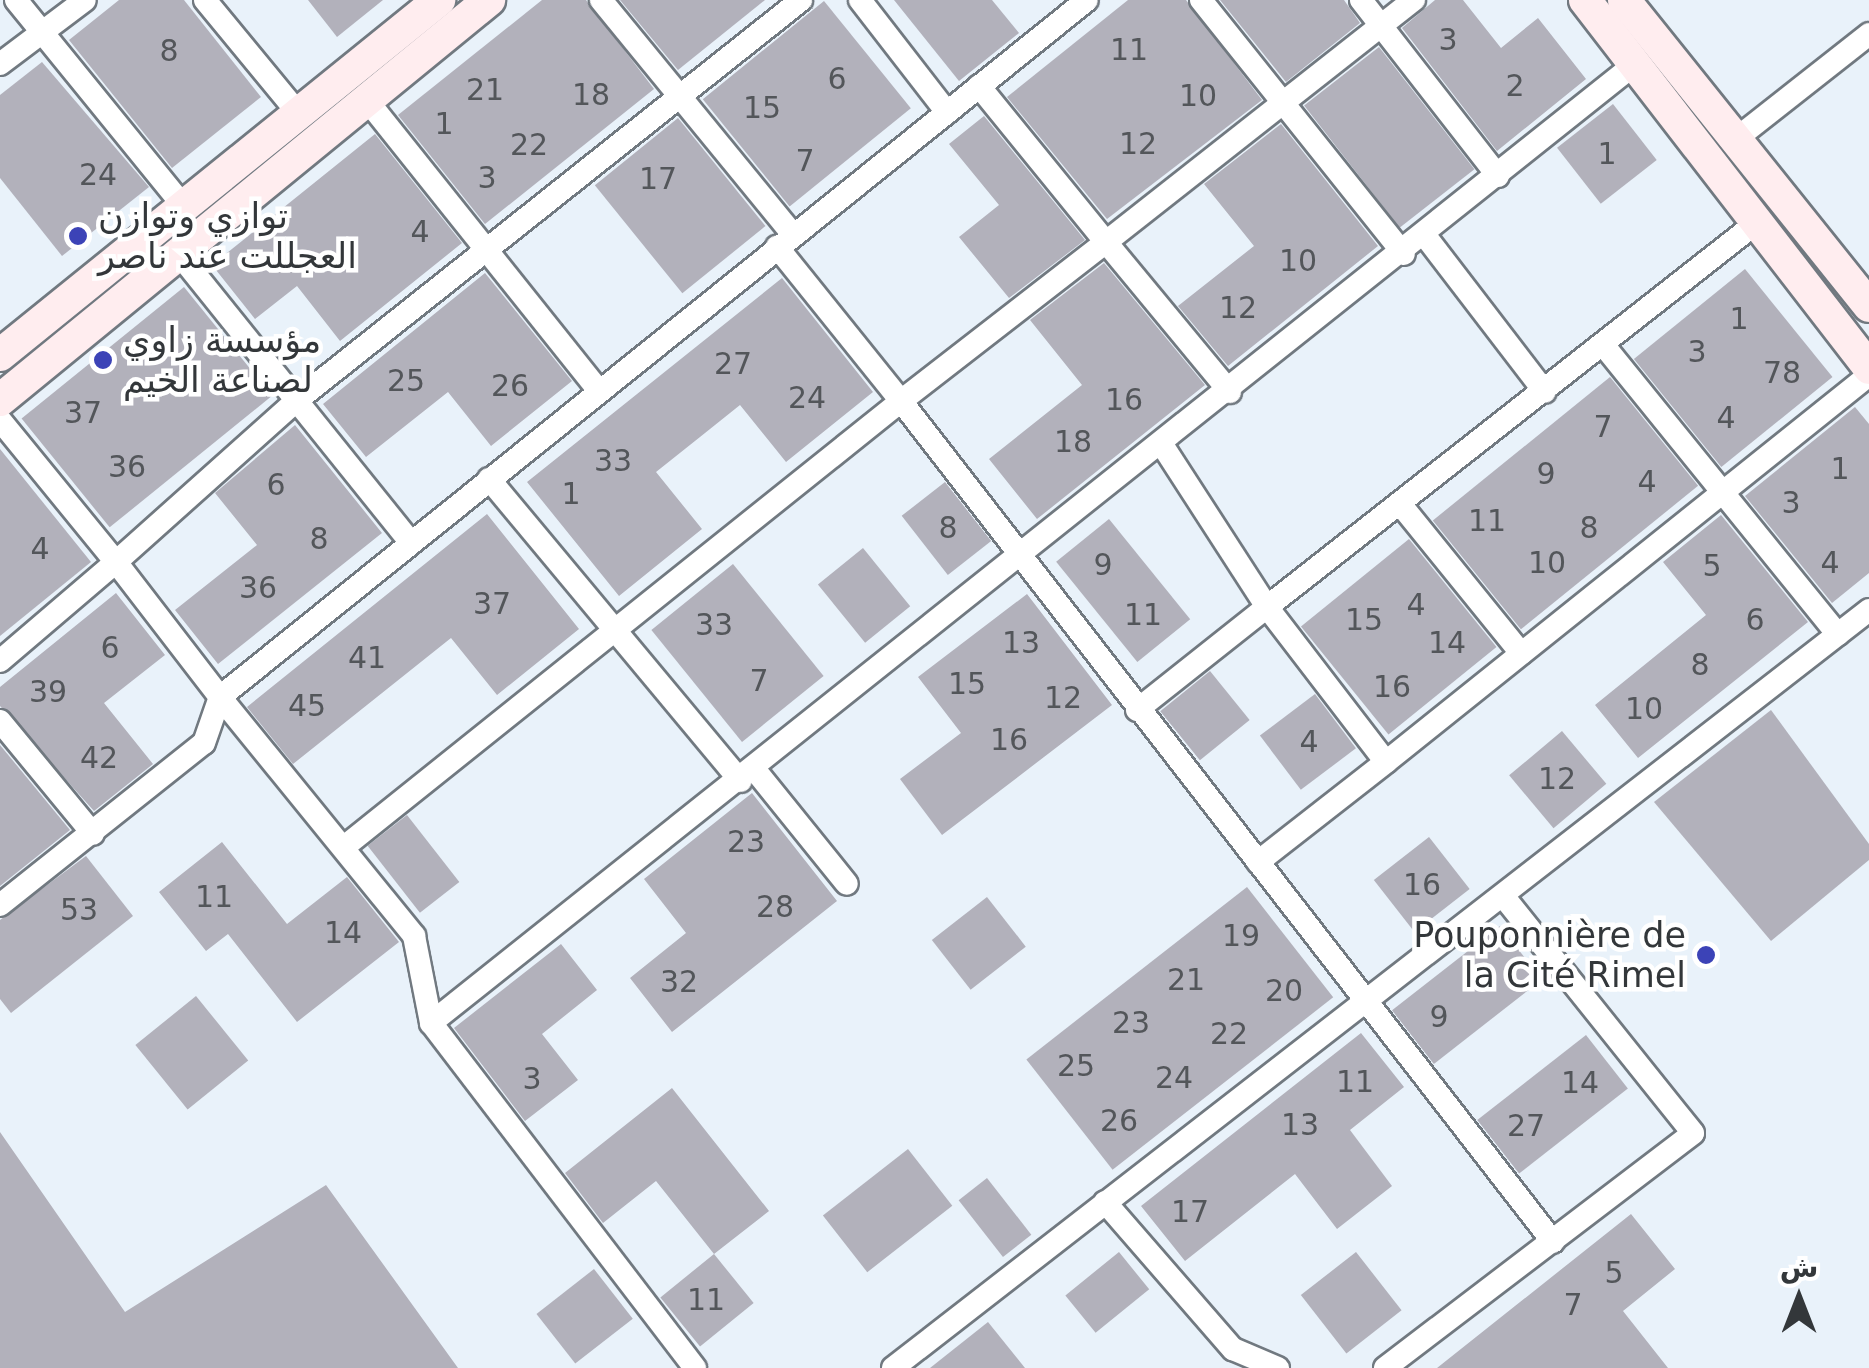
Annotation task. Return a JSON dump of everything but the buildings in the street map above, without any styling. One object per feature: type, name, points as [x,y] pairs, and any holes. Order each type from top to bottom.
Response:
[{"type":"main road","points":[[0,400],[489,0]]},
{"type":"main road","points":[[1585,0],[1760,220],[1869,371]]},
{"type":"main road","points":[[1631,2],[1869,306]]},
{"type":"main road","points":[[0,355],[298,112],[422,5]]},
{"type":"street","points":[[16,0],[182,204]]},
{"type":"street","points":[[0,64],[85,0]]},
{"type":"street","points":[[205,0],[298,112]]},
{"type":"street","points":[[601,0],[679,96],[901,401],[1025,556],[1137,710],[1258,862],[1362,1003],[1553,1242]]},
{"type":"street","points":[[0,661],[296,401],[801,0]]},
{"type":"street","points":[[860,0],[946,112]]},
{"type":"street","points":[[0,905],[94,834],[204,742],[220,697],[1087,0]]},
{"type":"street","points":[[1201,0],[1286,101],[1404,254]]},
{"type":"street","points":[[1361,0],[1498,176]]},
{"type":"street","points":[[344,847],[612,628],[1414,0]]},
{"type":"street","points":[[1737,138],[1869,34]]},
{"type":"street","points":[[431,1024],[1404,254],[1636,62]]},
{"type":"street","points":[[980,86],[1230,392]]},
{"type":"street","points":[[366,99],[489,248],[599,391]]},
{"type":"street","points":[[1137,710],[1605,347],[1760,220]]},
{"type":"street","points":[[1426,236],[1545,392]]},
{"type":"street","points":[[178,253],[411,543]]},
{"type":"street","points":[[1605,347],[1838,635]]},
{"type":"street","points":[[1258,862],[1522,654],[1869,371]]},
{"type":"street","points":[[0,420],[414,936],[431,1024],[695,1368]]},
{"type":"street","points":[[1163,446],[1267,607],[1386,762]]},
{"type":"street","points":[[489,479],[612,628],[847,884]]},
{"type":"street","points":[[1400,506],[1522,654]]},
{"type":"street","points":[[893,1368],[1869,610]]},
{"type":"street","points":[[0,721],[94,834]]},
{"type":"street","points":[[1385,1368],[1693,1133],[1503,896]]},
{"type":"street","points":[[1105,1202],[1233,1349],[1278,1368]]},
{"type":"place","name":"توازي وتوازن العجللت عند ناصر","points":[[78,236]]},
{"type":"place","name":"مؤسسة زاوي لصناعة الخيم","points":[[103,360]]},
{"type":"place","name":"Pouponnière de la Cité Rimel","points":[[1706,955]]}]
